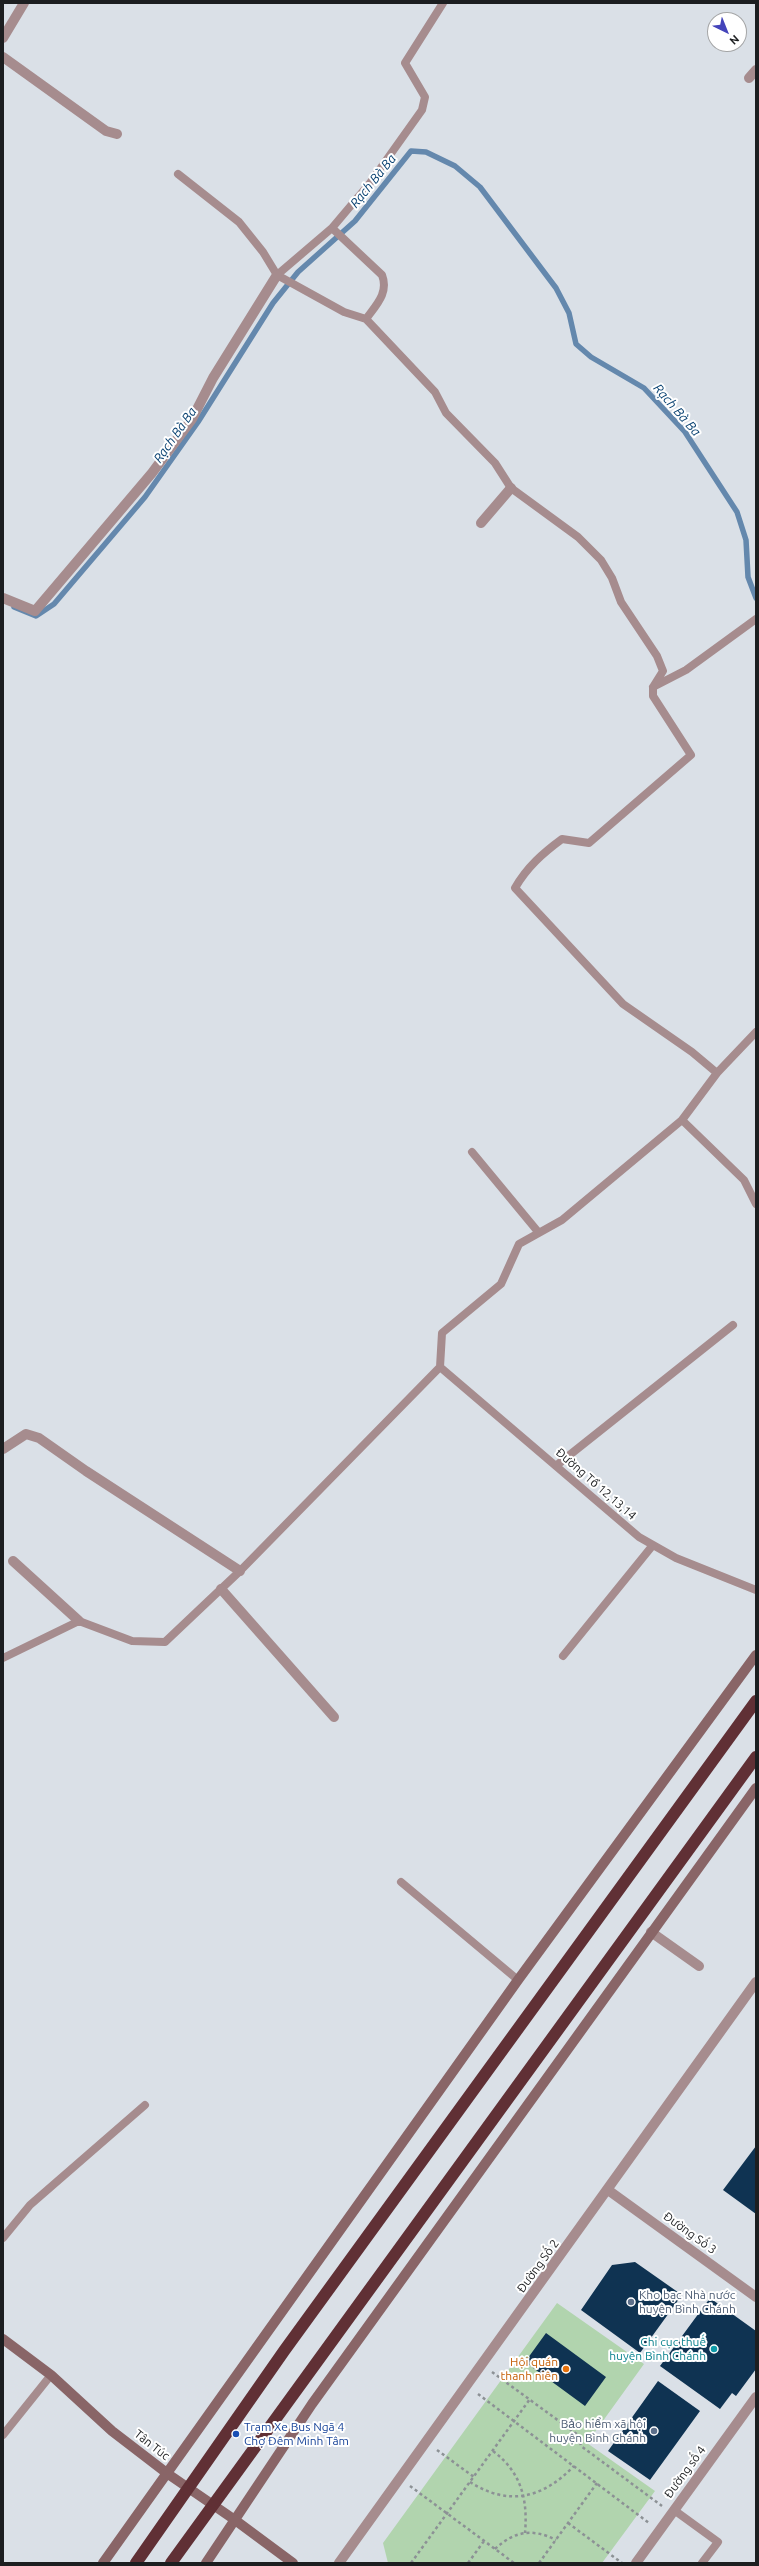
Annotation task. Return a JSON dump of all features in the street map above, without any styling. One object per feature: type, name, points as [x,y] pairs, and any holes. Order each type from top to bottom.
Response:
[{"type":"highway","points":[[136,2563],[284,2351],[756,1701]]},
{"type":"highway","points":[[171,2563],[212,2504],[756,1757]]},
{"type":"street","points":[[3,38],[24,3]]},
{"type":"street","points":[[3,57],[106,131],[117,134]]},
{"type":"street","points":[[3,598],[35,611],[152,473],[192,419],[214,378],[278,276]]},
{"type":"street","points":[[480,523],[511,488]]},
{"type":"street","points":[[3,1449],[26,1434],[39,1438],[86,1471],[240,1571]]},
{"type":"street","points":[[13,1561],[79,1621]]},
{"type":"street","points":[[221,1589],[334,1717]]},
{"type":"street","points":[[103,2563],[168,2474],[518,1980],[756,1655]]},
{"type":"street","points":[[206,2563],[312,2404],[756,1788]]},
{"type":"street","points":[[651,1932],[699,1966]]},
{"type":"street","name":"Đường Số 2","points":[[339,2563],[756,1982]]},
{"type":"street","name":"Đường Số 3","points":[[608,2190],[756,2297]]},
{"type":"street","name":"Tân Túc","points":[[3,2338],[51,2375],[112,2431],[168,2474],[236,2520],[293,2563]]},
{"type":"street","name":"Đường số 4","points":[[636,2563],[756,2397]]},
{"type":"lane","points":[[278,276],[333,228],[370,183],[422,110],[425,97],[405,63],[443,3]]},
{"type":"lane","points":[[178,174],[239,222],[263,252],[278,276],[344,312],[366,319],[435,392],[446,414],[496,463],[511,488],[578,537],[601,560],[612,578],[621,602],[658,656],[663,671],[653,687],[653,696],[659,709],[691,755],[589,843],[562,840],[540,856],[522,876],[515,888],[623,1004],[692,1052],[717,1073]]},
{"type":"lane","points":[[333,228],[382,275],[385,282],[381,298],[366,319]]},
{"type":"lane","points":[[653,687],[686,670],[755,620]]},
{"type":"lane","points":[[3,1658],[79,1621],[132,1641],[165,1642],[240,1571],[440,1367],[442,1333],[501,1284],[519,1244],[562,1220],[682,1120],[717,1073],[756,1032]]},
{"type":"lane","points":[[682,1120],[744,1180],[756,1204]]},
{"type":"lane","points":[[472,1152],[539,1233]]},
{"type":"lane","points":[[556,1466],[732,1325]]},
{"type":"lane","name":"Đường Tổ 12,13,14","points":[[440,1367],[639,1538],[676,1558],[756,1590]]},
{"type":"lane","points":[[563,1656],[653,1545]]},
{"type":"lane","points":[[401,1882],[518,1980]]},
{"type":"lane","points":[[3,2238],[30,2204],[146,2105]]},
{"type":"lane","points":[[3,2435],[51,2375]]},
{"type":"lane","points":[[673,2512],[718,2542],[702,2563]]},
{"type":"path","points":[[482,2365],[578,2434],[581,2446],[673,2512]]},
{"type":"path","points":[[467,2386],[659,2530]]},
{"type":"path","points":[[411,2563],[530,2399]]},
{"type":"path","points":[[426,2442],[474,2477]]},
{"type":"path","points":[[493,2450],[515,2472],[524,2496],[526,2516],[525,2533]]},
{"type":"path","points":[[470,2482],[488,2493],[504,2496],[524,2496],[551,2486],[574,2466]]},
{"type":"path","points":[[400,2479],[514,2563]]},
{"type":"path","points":[[539,2563],[597,2483]]},
{"type":"path","points":[[568,2523],[622,2563]]},
{"type":"path","points":[[495,2549],[516,2533],[543,2534],[556,2540]]},
{"type":"path","points":[[468,2563],[484,2541]]},
{"type":"green space","points":[[557,2303],[644,2364],[587,2443],[655,2491],[602,2563],[388,2563],[383,2543]]},
{"type":"building","points":[[756,2146],[756,2214],[723,2190]]},
{"type":"building","name":"Kho bạc Nhà nước huyện Bình Chánh","points":[[635,2262],[682,2295],[640,2353],[581,2310],[612,2265]]},
{"type":"building","name":"Chi cục thuế huyện Bình Chánh","points":[[710,2298],[756,2331],[756,2369],[736,2396],[732,2393],[720,2409],[660,2366]]},
{"type":"building","name":"Hội quán thanh niên","points":[[546,2333],[606,2377],[585,2406],[525,2362]]},
{"type":"building","name":"Bảo hiểm xã hội huyện Bình Chánh","points":[[658,2381],[700,2411],[650,2480],[608,2451]]},
{"type":"waterway","name":"Rạch Bà Ba","points":[[14,607],[36,616],[54,604],[145,497],[198,422],[273,303],[298,272],[355,221],[411,151],[426,152],[455,166],[480,187],[556,288],[569,313],[576,344],[591,357],[644,388],[685,432],[737,512],[746,540],[748,577],[756,598]]},
{"type":"place","name":"Kho bạc Nhà nước huyện Bình Chánh","points":[[631,2302]]},
{"type":"place","name":"Chi cục thuế huyện Bình Chánh","points":[[714,2349]]},
{"type":"place","name":"Hội quán thanh niên","points":[[566,2369]]},
{"type":"place","name":"Bảo hiểm xã hội huyện Bình Chánh","points":[[654,2431]]},
{"type":"place","name":"Trạm Xe Bus Ngã 4 Chợ Đêm Minh Tâm","points":[[236,2434]]}]
